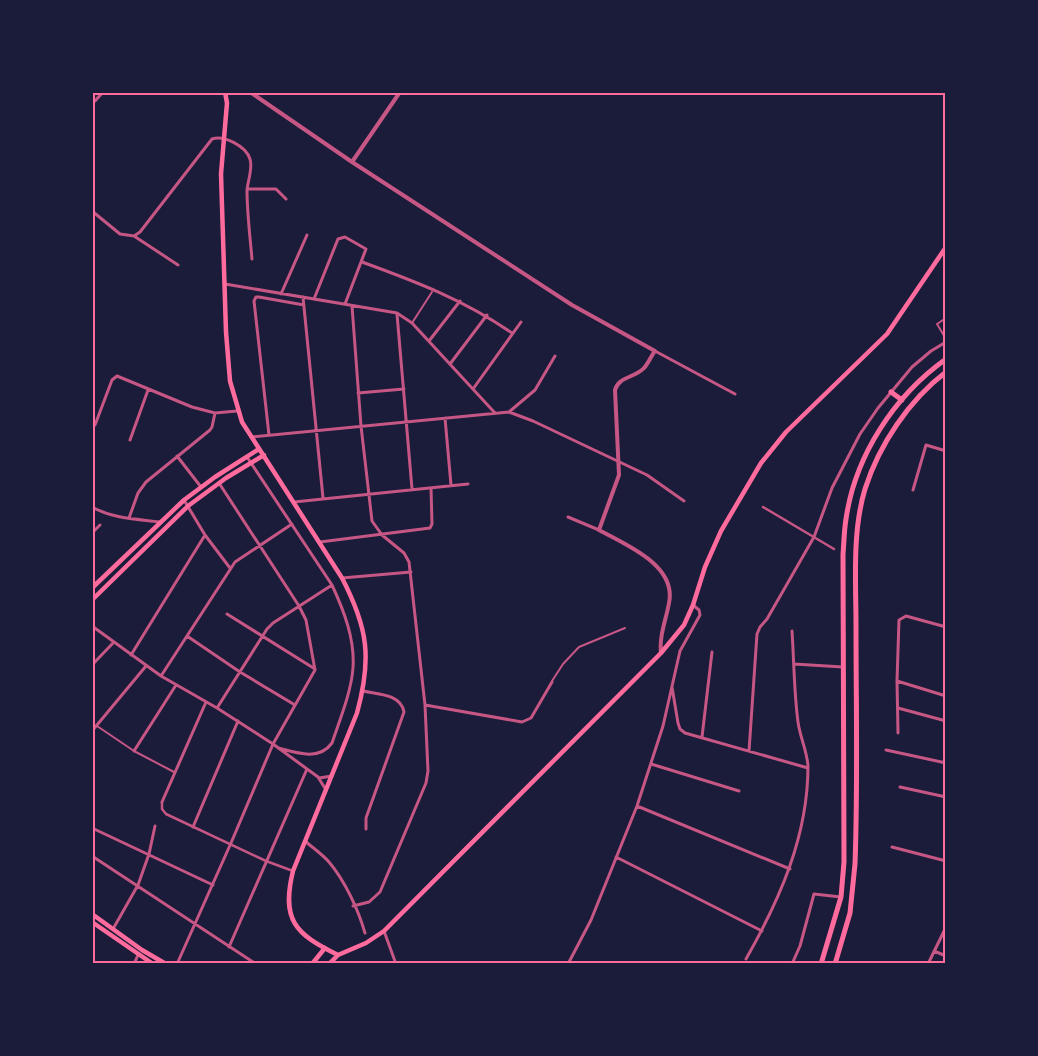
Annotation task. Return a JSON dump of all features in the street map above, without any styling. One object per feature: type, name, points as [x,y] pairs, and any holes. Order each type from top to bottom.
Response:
[{"type":"highway","points":[[820,964],[841,897],[844,862],[843,554],[849,504],[856,479],[866,455],[883,425],[916,383],[946,359]]},
{"type":"highway","points":[[835,964],[850,914],[855,864],[856,562],[861,509],[865,490],[885,442],[924,392],[946,372]]},
{"type":"highway","points":[[891,392],[902,400]]},
{"type":"main road","points":[[225,92],[227,103],[221,174],[224,284],[230,381],[237,411],[252,438],[342,578],[353,598],[364,631],[366,672],[363,691],[357,712],[293,871],[288,898],[292,919],[304,936],[338,954]]},
{"type":"main road","points":[[329,964],[338,954],[371,941],[384,931],[679,633],[693,605],[721,531],[761,463],[786,432],[886,334],[945,249]]},
{"type":"main road","points":[[92,588],[184,500],[260,449]]},
{"type":"main road","points":[[92,600],[188,506],[219,483],[264,456]]},
{"type":"main road","points":[[92,914],[142,950],[166,964]]},
{"type":"main road","points":[[92,922],[153,964]]},
{"type":"main road","points":[[312,964],[325,948]]},
{"type":"street","points":[[95,101],[103,92]]},
{"type":"street","points":[[250,92],[352,162],[572,305],[735,394]]},
{"type":"street","points":[[352,162],[400,92]]},
{"type":"street","points":[[134,236],[140,232],[212,139],[224,138],[240,148],[250,158],[247,189],[252,259]]},
{"type":"street","points":[[247,189],[276,189],[286,199]]},
{"type":"street","points":[[92,211],[120,234],[134,236],[178,265]]},
{"type":"street","points":[[281,294],[307,235]]},
{"type":"street","points":[[314,299],[338,239],[345,238],[366,249],[345,304]]},
{"type":"street","points":[[362,262],[434,289],[460,301],[512,333]]},
{"type":"street","points":[[224,284],[397,313],[412,323],[495,413]]},
{"type":"street","points":[[269,435],[254,301],[256,297],[304,305]]},
{"type":"street","points":[[303,297],[323,498]]},
{"type":"street","points":[[429,341],[460,301]]},
{"type":"street","points":[[352,306],[361,426],[372,521],[382,534],[404,554],[409,562],[425,706],[429,761],[426,782],[380,892],[369,902],[353,906]]},
{"type":"street","points":[[397,313],[412,489]]},
{"type":"street","points":[[450,364],[487,316]]},
{"type":"street","points":[[473,389],[521,322]]},
{"type":"street","points":[[749,751],[757,634],[760,627],[767,620],[814,537],[823,509],[844,464],[865,428],[912,367],[946,340]]},
{"type":"street","points":[[600,530],[620,475],[617,385],[620,381],[638,373],[644,368],[655,351]]},
{"type":"street","points":[[509,412],[535,390],[555,356]]},
{"type":"street","points":[[96,425],[112,380],[117,376],[182,404],[215,413],[237,411]]},
{"type":"street","points":[[358,393],[404,389]]},
{"type":"street","points":[[130,440],[148,390]]},
{"type":"street","points":[[252,438],[509,412],[533,421],[648,475],[684,501]]},
{"type":"street","points":[[129,518],[138,493],[146,482],[210,430],[215,413]]},
{"type":"street","points":[[445,418],[451,485]]},
{"type":"street","points":[[913,490],[926,445],[946,451]]},
{"type":"street","points":[[177,456],[201,487]]},
{"type":"street","points":[[247,457],[332,585],[342,605],[353,658],[350,688],[332,743],[328,749],[317,754],[301,754],[278,748]]},
{"type":"street","points":[[177,964],[273,744],[316,670],[306,620],[299,606],[219,483]]},
{"type":"street","points":[[294,502],[468,484]]},
{"type":"street","points":[[320,542],[430,528],[432,524],[431,488]]},
{"type":"street","points":[[184,500],[205,535],[230,568]]},
{"type":"street","points":[[92,507],[106,514],[161,522]]},
{"type":"street","points":[[763,507],[834,550]]},
{"type":"street","points":[[568,517],[600,530],[639,552],[666,577],[670,600],[660,643],[661,653]]},
{"type":"street","points":[[161,676],[230,568],[242,556],[292,524]]},
{"type":"street","points":[[92,533],[100,525]]},
{"type":"street","points":[[131,655],[205,535]]},
{"type":"street","points":[[342,578],[411,572]]},
{"type":"street","points":[[217,708],[263,635],[273,623],[332,585]]},
{"type":"street","points":[[568,964],[591,920],[637,806],[663,726],[680,652],[700,615],[699,610],[693,605]]},
{"type":"street","points":[[227,614],[316,670]]},
{"type":"street","points":[[898,733],[896,681],[899,620],[906,616],[946,627]]},
{"type":"street","points":[[92,626],[161,676],[217,708],[273,744],[318,778],[326,790]]},
{"type":"street","points":[[746,959],[762,930],[790,869],[804,811],[808,768],[798,723],[792,631]]},
{"type":"street","points":[[187,636],[240,672],[295,705]]},
{"type":"street","points":[[92,665],[114,642]]},
{"type":"street","points":[[702,738],[712,652]]},
{"type":"street","points":[[794,664],[844,667]]},
{"type":"street","points":[[92,731],[146,666]]},
{"type":"street","points":[[896,681],[946,696]]},
{"type":"street","points":[[425,706],[522,722],[531,718],[552,682]]},
{"type":"street","points":[[134,751],[176,685]]},
{"type":"street","points":[[672,687],[680,729],[685,733],[808,768]]},
{"type":"street","points":[[363,691],[396,699],[401,703],[404,712],[367,815],[366,829]]},
{"type":"street","points":[[206,702],[162,802],[162,809],[166,814],[193,827],[231,843],[266,861],[293,871]]},
{"type":"street","points":[[898,708],[946,721]]},
{"type":"street","points":[[193,827],[238,721]]},
{"type":"street","points":[[886,750],[946,763]]},
{"type":"street","points":[[651,764],[739,791]]},
{"type":"street","points":[[229,947],[307,769]]},
{"type":"street","points":[[318,778],[332,776]]},
{"type":"street","points":[[900,787],[946,797]]},
{"type":"street","points":[[637,806],[790,869]]},
{"type":"street","points":[[113,929],[138,885],[149,854],[155,826]]},
{"type":"street","points":[[92,828],[213,885]]},
{"type":"street","points":[[305,841],[329,863],[340,880],[364,933]]},
{"type":"street","points":[[892,847],[946,861]]},
{"type":"street","points":[[92,856],[256,964]]},
{"type":"street","points":[[616,857],[762,930]]},
{"type":"street","points":[[792,964],[800,946],[814,894],[841,897]]},
{"type":"street","points":[[928,964],[946,927]]},
{"type":"street","points":[[384,931],[396,964]]},
{"type":"street","points":[[934,951],[946,956]]},
{"type":"street","points":[[134,964],[138,955]]},
{"type":"lane","points":[[412,323],[432,292]]},
{"type":"lane","points":[[946,318],[937,324],[946,340]]},
{"type":"lane","points":[[552,682],[563,664],[580,647],[625,628]]},
{"type":"lane","points":[[97,726],[134,751],[176,773]]}]
